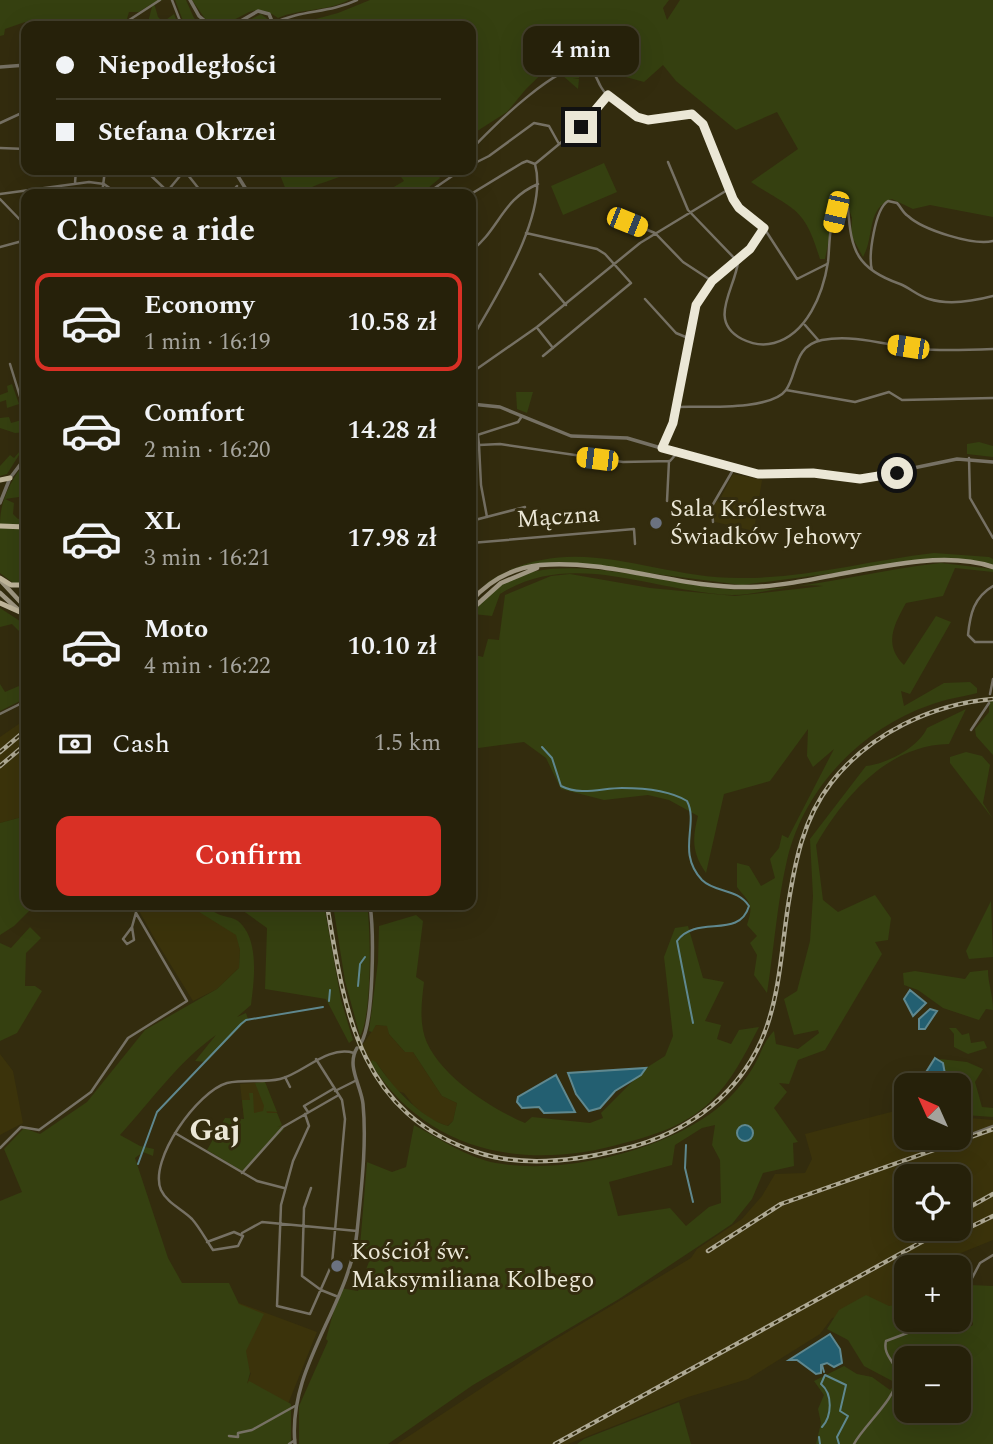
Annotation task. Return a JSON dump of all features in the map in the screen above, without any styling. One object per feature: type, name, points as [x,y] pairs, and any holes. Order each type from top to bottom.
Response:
[{"type":"main road","points":[[0,480],[10,478]]},
{"type":"main road","points":[[0,526],[21,527]]},
{"type":"main road","points":[[476,597],[514,570],[550,565],[588,566],[737,587],[785,583],[929,561],[971,562],[993,567]]},
{"type":"main road","points":[[476,606],[501,583],[550,565]]},
{"type":"main road","points":[[0,579],[11,585],[21,585]]},
{"type":"main road","points":[[0,579],[21,607]]},
{"type":"main road","points":[[0,593],[21,609]]},
{"type":"main road","points":[[0,603],[21,609]]},
{"type":"street","points":[[128,21],[160,0]]},
{"type":"street","points":[[172,0],[180,21]]},
{"type":"street","points":[[190,0],[205,21]]},
{"type":"street","points":[[280,21],[289,15],[325,12],[357,0]]},
{"type":"street","points":[[241,21],[258,11],[269,14],[272,21]]},
{"type":"street","points":[[0,67],[21,65]]},
{"type":"street","points":[[476,145],[550,79],[580,65],[595,74],[601,88],[637,117],[648,120],[687,114],[697,117],[703,124],[739,208],[764,228],[797,279],[827,264]]},
{"type":"street","points":[[535,164],[581,127],[608,95]]},
{"type":"street","points":[[0,122],[21,113]]},
{"type":"street","points":[[476,162],[534,123],[549,126],[559,144]]},
{"type":"street","points":[[0,148],[21,149]]},
{"type":"street","points":[[476,191],[522,163],[527,161],[535,164]]},
{"type":"street","points":[[668,162],[691,212],[737,260]]},
{"type":"street","points":[[476,330],[526,233],[538,184],[535,164]]},
{"type":"street","points":[[75,183],[76,175]]},
{"type":"street","points":[[103,189],[105,175]]},
{"type":"street","points":[[150,175],[163,189]]},
{"type":"street","points":[[169,189],[181,175]]},
{"type":"street","points":[[433,189],[452,175]]},
{"type":"street","points":[[34,189],[75,183],[104,184],[111,189]]},
{"type":"street","points":[[476,246],[487,236],[510,200],[538,184]]},
{"type":"street","points":[[476,370],[566,305],[655,233],[729,189]]},
{"type":"street","points":[[0,194],[21,191]]},
{"type":"street","points":[[0,199],[21,221]]},
{"type":"street","points":[[872,271],[869,258],[879,214],[888,201],[897,203],[907,216],[924,226],[975,243],[993,241]]},
{"type":"street","points":[[737,260],[723,313],[733,333],[751,343],[770,344],[783,340],[805,325],[827,264],[836,212],[841,205],[848,208],[848,235],[860,258],[882,279],[901,284],[932,300],[975,300],[993,296]]},
{"type":"street","points":[[620,215],[625,221],[655,233],[683,262],[712,281]]},
{"type":"street","points":[[662,448],[677,407],[696,305],[712,281],[750,249],[764,228]]},
{"type":"street","points":[[526,233],[590,246],[605,254],[631,283],[543,356]]},
{"type":"street","points":[[0,247],[21,241]]},
{"type":"street","points":[[540,274],[566,305]]},
{"type":"street","points":[[645,299],[676,333],[688,338]]},
{"type":"street","points":[[805,325],[819,341]]},
{"type":"street","points":[[537,327],[553,348]]},
{"type":"street","points":[[786,390],[798,359],[819,341],[864,340],[922,349],[993,349]]},
{"type":"street","points":[[9,364],[21,401]]},
{"type":"street","points":[[677,407],[754,405],[786,390],[855,402],[889,392],[902,400],[993,398]]},
{"type":"street","points":[[476,405],[500,407],[571,436],[612,436],[733,470],[758,474],[813,473],[860,479],[969,458],[993,462]]},
{"type":"street","points":[[518,422],[522,416]]},
{"type":"street","points":[[487,517],[478,436],[530,419]]},
{"type":"street","points":[[480,445],[500,444],[623,462],[669,461]]},
{"type":"street","points":[[667,501],[669,461],[677,453]]},
{"type":"street","points":[[969,458],[970,498],[993,538]]},
{"type":"street","points":[[0,503],[10,478],[21,464]]},
{"type":"street","points":[[713,522],[712,506],[733,470]]},
{"type":"street","points":[[476,520],[525,507]]},
{"type":"street","name":"Mączna","points":[[476,545],[634,529],[635,544]]},
{"type":"street","points":[[993,586],[977,598],[968,635],[975,642],[993,642]]},
{"type":"street","points":[[990,694],[993,679]]},
{"type":"street","points":[[971,730],[989,703]]},
{"type":"street","points":[[0,714],[21,704]]},
{"type":"street","points":[[132,927],[122,939],[127,944],[134,940],[132,927],[137,910]]},
{"type":"street","points":[[361,1043],[367,1031],[369,1011],[370,910]]},
{"type":"street","points":[[0,1148],[21,1127],[39,1130],[91,1092],[128,1038],[187,1001],[188,998],[136,913]]},
{"type":"street","points":[[242,1233],[238,1246],[213,1250],[191,1218],[162,1193],[159,1184],[162,1163],[175,1133],[205,1098],[220,1086],[285,1077],[316,1059],[356,1051],[352,1060],[363,1116],[357,1231],[352,1254],[295,1406],[295,1442],[289,1444]]},
{"type":"street","points":[[316,1059],[334,1090],[337,1096],[345,1108],[332,1264],[310,1314],[277,1306],[285,1188],[309,1126],[304,1106],[334,1090],[357,1080]]},
{"type":"street","points":[[285,1077],[290,1087]]},
{"type":"street","points":[[242,1173],[275,1134],[337,1096]]},
{"type":"street","points":[[318,1098],[322,1104]]},
{"type":"street","points":[[971,1134],[993,1126]]},
{"type":"street","points":[[175,1133],[257,1181],[285,1188]]},
{"type":"street","points":[[311,1188],[306,1196],[302,1276],[321,1290],[336,1296]]},
{"type":"street","points":[[207,1242],[226,1234],[242,1233],[262,1222],[357,1231]]},
{"type":"street","points":[[971,1280],[981,1263],[993,1255]]},
{"type":"street","points":[[854,1444],[897,1382],[897,1371],[885,1349],[886,1341],[910,1332]]},
{"type":"street","points":[[229,1436],[238,1437],[238,1433],[252,1430],[295,1406]]},
{"type":"shaded area","points":[[733,474],[762,480],[754,531],[715,522],[713,517],[714,504],[721,497]]},
{"type":"shaded area","points":[[21,722],[21,817],[0,823],[0,737]]},
{"type":"shaded area","points":[[197,910],[224,925],[237,935],[239,968],[217,989],[193,1001],[139,911]]},
{"type":"shaded area","points":[[376,1025],[388,1026],[389,1034],[405,1052],[413,1052],[442,1096],[457,1103],[453,1121],[447,1126],[428,1118],[404,1093],[397,1091],[376,1062],[371,1063],[362,1046]]},
{"type":"shaded area","points":[[0,1054],[13,1071],[23,1123],[0,1135]]},
{"type":"shaded area","points":[[265,1082],[282,1126],[246,1137],[240,1084]]},
{"type":"shaded area","points":[[894,1111],[894,1150],[971,1150],[971,1118],[993,1120],[993,1240],[956,1255],[894,1255],[894,1309],[832,1318],[820,1334],[748,1379],[688,1397],[568,1444],[397,1444],[551,1342],[691,1258],[697,1249],[742,1219],[762,1196],[775,1174],[805,1173],[812,1159],[805,1134]]},
{"type":"shaded area","points":[[239,1303],[317,1332],[288,1404],[245,1431],[244,1392],[251,1373],[245,1370],[232,1320]]},
{"type":"green space","points":[[0,0],[163,0],[154,3],[162,21],[148,21],[153,3],[139,12],[129,12],[126,21],[21,21],[21,23],[5,29],[4,35],[0,36]]},
{"type":"green space","points":[[175,0],[186,0],[197,21],[183,21]]},
{"type":"green space","points":[[192,0],[349,0],[278,18],[256,10],[232,21],[206,20]]},
{"type":"green space","points":[[370,0],[669,0],[663,8],[667,20],[680,0],[993,0],[993,217],[930,205],[913,209],[892,199],[878,209],[863,257],[851,235],[852,218],[847,203],[843,201],[836,205],[825,259],[820,259],[803,219],[788,205],[751,182],[798,149],[777,112],[736,130],[676,81],[663,65],[644,82],[615,74],[602,74],[589,57],[567,58],[564,52],[507,112],[476,132],[476,21],[308,21]]},
{"type":"green space","points":[[174,14],[177,21],[164,21]]},
{"type":"green space","points":[[261,14],[270,21],[248,21]]},
{"type":"green space","points":[[584,68],[587,72],[579,73],[579,78],[573,78],[579,79],[578,89],[562,75]]},
{"type":"green space","points":[[604,163],[617,192],[563,215],[551,186]]},
{"type":"green space","points":[[280,175],[344,175],[309,189],[286,189]]},
{"type":"green space","points":[[400,175],[438,175],[440,178],[427,189],[390,189],[404,181]]},
{"type":"green space","points":[[12,384],[19,404],[7,408],[6,400],[0,402],[0,395],[8,392],[7,386]]},
{"type":"green space","points":[[516,392],[533,392],[527,413],[517,409]]},
{"type":"green space","points":[[9,417],[11,423],[21,420],[21,432],[0,428],[0,418]]},
{"type":"green space","points":[[979,442],[993,446],[993,457],[967,454],[967,444]]},
{"type":"green space","points":[[21,450],[7,474],[0,476],[0,466],[10,455],[14,458]]},
{"type":"green space","points":[[21,468],[21,497],[5,499],[14,503],[13,514],[21,518],[21,525],[0,524],[2,507],[7,491]]},
{"type":"green space","points":[[0,528],[21,529],[21,583],[13,583],[0,573]]},
{"type":"green space","points":[[934,553],[993,559],[993,565],[948,558],[742,585],[562,562],[516,568],[547,559],[579,557],[710,576],[745,578],[816,572]]},
{"type":"green space","points":[[941,563],[993,569],[993,572],[955,568],[943,596],[906,603],[895,627],[892,642],[904,665],[936,616],[951,622],[910,694],[901,691],[904,706],[944,683],[970,682],[977,688],[977,693],[930,705],[881,729],[839,764],[822,786],[795,834],[787,860],[767,993],[754,975],[757,955],[750,943],[757,936],[747,925],[750,908],[737,887],[737,863],[749,866],[761,886],[775,878],[770,859],[779,848],[782,835],[788,838],[834,749],[813,767],[807,756],[808,729],[770,781],[724,794],[706,873],[694,846],[698,816],[669,800],[648,795],[604,800],[561,789],[546,758],[524,742],[476,748],[476,655],[483,657],[488,639],[499,640],[505,595],[551,576],[570,574],[650,588],[735,596],[823,586],[801,586],[732,595],[614,576],[584,573],[556,574],[527,581],[500,594],[492,616],[476,614],[476,610],[496,587],[526,573],[561,568],[600,570],[714,588],[746,590],[819,583]]},
{"type":"green space","points":[[0,608],[21,622],[21,633],[12,624],[0,627]]},
{"type":"green space","points":[[0,684],[5,692],[21,685],[21,700],[0,711]]},
{"type":"green space","points":[[989,701],[993,701],[993,755],[976,736],[975,729],[989,712]]},
{"type":"green space","points":[[966,709],[949,744],[906,753],[870,776],[840,809],[816,845],[823,900],[838,912],[875,895],[891,918],[888,940],[875,942],[882,954],[825,1050],[798,1060],[789,1084],[779,1083],[787,1092],[774,1108],[798,1142],[793,1143],[794,1166],[763,1173],[752,1199],[732,1224],[619,1299],[473,1385],[388,1444],[299,1444],[299,1406],[328,1341],[326,1339],[340,1288],[358,1291],[373,1251],[360,1246],[367,1162],[392,1172],[406,1167],[414,1125],[465,1152],[496,1163],[555,1165],[621,1154],[682,1131],[708,1115],[742,1084],[774,1031],[776,1044],[798,1049],[819,1033],[818,1030],[794,1035],[784,999],[797,991],[810,941],[813,896],[810,839],[866,766],[883,762],[910,748],[927,728]],"holes":[[[715,1125],[712,1145],[720,1160],[721,1203],[709,1207],[686,1226],[670,1208],[618,1216],[609,1182],[672,1165],[675,1145],[702,1128]]]},
{"type":"green space","points":[[966,752],[982,756],[990,765],[983,803],[993,819],[950,763],[950,757]]},
{"type":"green space","points":[[21,817],[21,910],[30,910],[0,935],[0,823]]},
{"type":"green space","points":[[991,901],[993,957],[969,959],[966,951]]},
{"type":"green space","points":[[196,910],[209,910],[238,921],[250,938],[254,961],[251,1005],[237,1017],[246,1013],[248,1019],[206,1062],[195,1061],[216,1035],[189,1057],[120,1135],[140,1146],[154,1149],[153,1156],[143,1152],[135,1158],[168,1258],[182,1283],[229,1283],[239,1304],[264,1314],[246,1351],[250,1373],[247,1384],[249,1381],[291,1404],[291,1444],[0,1444],[0,1201],[22,1192],[4,1149],[24,1128],[40,1134],[87,1102],[145,1030],[217,989],[239,968],[240,950],[236,935]]},
{"type":"green space","points":[[242,910],[325,910],[341,1000],[353,1040],[349,1043],[326,999],[265,989],[267,928]]},
{"type":"green space","points":[[334,910],[367,910],[369,993],[360,1036],[345,981]]},
{"type":"green space","points":[[416,915],[423,921],[416,977],[424,982],[422,1018],[428,1045],[449,1073],[464,1086],[496,1108],[525,1123],[532,1117],[590,1123],[603,1118],[601,1113],[646,1068],[665,1056],[673,1036],[664,957],[675,928],[688,926],[703,978],[724,982],[705,1021],[721,1025],[717,1039],[731,1044],[739,1030],[759,1027],[738,1067],[718,1094],[691,1117],[659,1133],[588,1151],[552,1155],[517,1154],[482,1148],[450,1136],[421,1118],[394,1094],[371,1063],[372,1060],[376,1062],[398,1090],[427,1116],[448,1126],[453,1121],[457,1103],[442,1096],[413,1052],[405,1052],[389,1034],[387,1026],[376,1025],[372,1032],[369,1031],[378,962],[379,926]]},
{"type":"green space","points":[[30,927],[41,938],[26,953],[25,986],[35,986],[42,991],[17,1033],[0,1041],[0,943],[11,948]]},
{"type":"green space","points":[[988,970],[993,1010],[986,1009],[979,1020],[943,1008],[918,990],[904,985],[903,973],[915,971],[965,979],[970,972]]},
{"type":"green space","points":[[949,1028],[956,1028],[962,1035],[969,1033],[971,1043],[984,1041],[987,1048],[968,1054],[954,1047],[954,1034]]},
{"type":"green space","points":[[940,1059],[967,1062],[983,1069],[975,1082],[982,1107],[993,1108],[993,1117],[971,1115],[971,1073],[944,1073]]},
{"type":"green space","points":[[265,1082],[277,1112],[266,1111],[255,1083]]},
{"type":"green space","points":[[249,1093],[253,1093],[254,1113],[263,1111],[264,1106],[267,1113],[277,1113],[282,1125],[277,1127],[282,1126],[284,1129],[242,1171],[207,1150],[225,1118],[244,1119],[242,1100],[250,1100]]},
{"type":"green space","points":[[971,1285],[993,1286],[993,1444],[816,1444],[821,1423],[818,1409],[824,1395],[814,1381],[844,1366],[857,1374],[872,1377],[890,1390],[894,1385],[894,1423],[971,1423],[971,1346],[894,1346],[894,1382],[864,1366],[848,1340],[827,1329],[839,1310],[866,1295],[889,1306],[894,1305],[894,1332],[958,1334],[971,1332]]},
{"type":"green space","points":[[679,1402],[691,1444],[577,1444],[584,1439]]},
{"type":"water","points":[[910,990],[926,1003],[913,1016],[904,999]]},
{"type":"water","points":[[930,1009],[937,1011],[925,1029],[919,1029],[919,1019]]},
{"type":"water","points":[[935,1058],[943,1063],[945,1073],[926,1073]]},
{"type":"water","points":[[646,1068],[641,1075],[615,1091],[600,1108],[589,1111],[576,1094],[568,1073]]},
{"type":"water","points":[[556,1075],[575,1112],[544,1113],[539,1107],[522,1108],[517,1102],[518,1097]]},
{"type":"water","points":[[745,1125],[753,1133],[745,1141],[737,1133]]},
{"type":"water","points":[[830,1334],[840,1349],[842,1363],[834,1367],[827,1363],[821,1365],[821,1373],[816,1374],[797,1360],[789,1360]]},
{"type":"waterway","points":[[542,747],[552,758],[561,786],[569,789],[647,789],[672,794],[687,801],[691,819],[690,859],[694,870],[707,884],[738,896],[749,906],[744,916],[736,922],[695,929],[685,933],[677,941],[693,1023]]},
{"type":"waterway","points":[[358,986],[360,964],[365,957]]},
{"type":"waterway","points":[[329,1001],[330,990]]},
{"type":"waterway","points":[[138,1164],[157,1112],[241,1024],[246,1020],[323,1007]]},
{"type":"waterway","points":[[686,1145],[685,1168],[693,1202]]},
{"type":"waterway","points":[[822,1365],[824,1372]]},
{"type":"waterway","points":[[822,1427],[828,1417],[830,1405],[828,1393],[821,1384],[825,1375],[846,1385],[840,1411],[848,1416],[837,1437],[839,1444]]},
{"type":"waterway","points":[[819,1437],[820,1444]]},
{"type":"railway","points":[[328,910],[341,983],[351,1020],[364,1054],[382,1084],[405,1112],[436,1134],[476,1152],[512,1160],[568,1159],[647,1142],[670,1133],[711,1106],[729,1090],[757,1049],[775,997],[797,857],[813,811],[831,783],[864,750],[903,724],[947,707],[993,699]]},
{"type":"railway","points":[[0,752],[21,734]]},
{"type":"railway","points":[[0,766],[21,748]]},
{"type":"railway","points":[[708,1251],[781,1204],[993,1129]]},
{"type":"railway","points":[[971,1206],[993,1194]]},
{"type":"railway","points":[[971,1227],[993,1216]]},
{"type":"railway","points":[[555,1444],[923,1241]]},
{"type":"place","name":"Sala Królestwa Świadków Jehowy","points":[[656,523]]},
{"type":"place","name":"Kościół św. Maksymiliana Kolbego","points":[[337,1266]]},
{"type":"district","name":"Gaj","points":[[215,1130]]},
{"type":"route","points":[[581,127],[608,95],[637,117],[648,120],[657,121],[692,114],[703,124],[733,199],[739,208],[764,228],[750,249],[712,281],[700,296],[689,331],[673,423],[662,448],[746,473],[813,473],[860,479],[897,473]]}]
